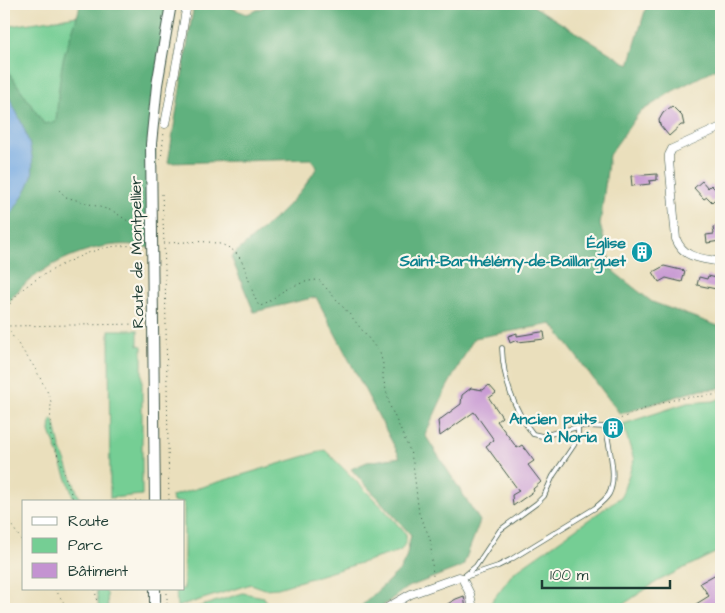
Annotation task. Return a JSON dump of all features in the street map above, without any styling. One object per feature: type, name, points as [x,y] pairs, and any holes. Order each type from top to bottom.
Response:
[{"type":"main road","name":"Route de Montpellier","points":[[155,500],[151,144],[157,85],[172,4]]},
{"type":"street","points":[[165,124],[187,4]]},
{"type":"street","points":[[721,127],[672,149],[669,155],[676,239],[680,249],[691,256],[721,262]]},
{"type":"street","points":[[385,609],[406,597],[456,578],[462,578],[470,594],[473,609]]},
{"type":"lane","points":[[462,578],[510,560],[595,508],[609,494],[613,482],[606,426],[578,427],[542,436],[533,434],[522,417],[508,387],[502,348]]},
{"type":"lane","points":[[462,578],[476,566],[500,530],[544,496],[553,476],[574,445],[578,435],[578,427]]},
{"type":"path","points":[[161,161],[165,124]]},
{"type":"path","points":[[161,189],[164,243],[169,500]]},
{"type":"path","points":[[59,190],[66,198],[113,211],[141,230],[152,228]]},
{"type":"path","points":[[164,243],[209,242],[226,245],[236,252],[242,262],[260,306],[265,305],[282,292],[302,283],[310,280],[319,280],[351,316],[380,353],[383,364],[383,378],[390,406],[410,451],[413,463],[419,514],[430,538],[434,585]]},
{"type":"path","points":[[73,500],[50,433],[51,402],[49,395],[35,368],[4,324],[8,306],[23,288],[37,278],[69,260],[89,252],[117,245],[152,249]]},
{"type":"path","points":[[4,324],[8,326],[153,324]]},
{"type":"path","points":[[606,426],[622,418],[672,401],[721,393]]},
{"type":"path","points":[[4,514],[22,541]]},
{"type":"path","points":[[56,590],[68,609]]},
{"type":"path","points":[[95,590],[98,609]]},
{"type":"path","points":[[167,590],[167,609]]},
{"type":"green space","points":[[80,4],[171,4],[157,85],[152,249],[133,245],[112,245],[91,249],[69,257],[49,267],[31,280],[15,294],[4,309],[4,44],[6,68],[44,124],[56,122],[62,64]]},
{"type":"green space","points":[[194,4],[221,4],[247,14],[271,4],[530,4],[629,65],[647,4],[721,4],[721,66],[673,91],[639,113],[609,155],[600,225],[614,272],[652,302],[721,327],[721,387],[698,390],[620,414],[552,324],[474,338],[446,389],[425,435],[480,521],[463,566],[406,588],[379,609],[358,609],[400,570],[406,558],[411,535],[351,469],[367,462],[400,457],[316,297],[254,312],[231,257],[278,215],[309,180],[317,167],[311,159],[168,163]]},
{"type":"green space","points":[[78,16],[63,68],[58,94],[57,122],[44,124],[5,68],[4,27]]},
{"type":"green space","points":[[109,330],[138,330],[138,345],[142,346],[142,495],[110,498]]},
{"type":"green space","points":[[721,398],[721,550],[658,581],[616,609],[486,609],[513,573],[621,497],[634,460],[623,424],[687,403],[714,401]]},
{"type":"green space","points":[[51,419],[54,420],[60,447],[80,500],[74,500],[50,431]]},
{"type":"green space","points":[[325,450],[406,534],[406,543],[400,551],[278,588],[265,589],[251,584],[177,607],[176,590],[185,590],[185,500],[173,500],[172,496]]},
{"type":"green space","points":[[96,590],[104,590],[107,593],[108,609],[99,609]]},
{"type":"green space","points":[[243,593],[264,597],[266,603],[264,609],[192,609]]},
{"type":"water","points":[[4,88],[25,130],[33,165],[32,176],[27,187],[4,223],[4,172],[8,162],[4,147]]},
{"type":"building","points":[[672,106],[682,116],[684,125],[681,125],[669,136],[660,125],[659,120],[663,113]]},
{"type":"building","points":[[657,174],[657,180],[649,181],[650,184],[632,186],[631,176]]},
{"type":"building","points":[[702,181],[708,188],[711,185],[720,194],[712,202],[707,197],[704,199],[694,188]]},
{"type":"building","points":[[721,225],[720,241],[707,243],[706,235],[714,234],[713,227]]},
{"type":"building","points":[[664,266],[685,271],[682,282],[666,278],[659,282],[653,272]]},
{"type":"building","points":[[708,276],[721,279],[721,290],[697,285],[699,277],[707,279]]},
{"type":"building","points":[[544,332],[545,339],[518,342],[517,340],[510,343],[508,336],[517,333],[517,336]]},
{"type":"building","points":[[489,385],[496,393],[489,398],[502,417],[497,421],[517,448],[522,445],[534,461],[528,465],[541,482],[533,489],[534,491],[513,506],[512,495],[519,491],[486,446],[494,440],[474,412],[440,436],[438,421],[461,404],[462,395],[471,388],[483,390]]},
{"type":"building","points":[[716,574],[718,576],[721,575],[721,609],[688,609],[709,596],[700,583]]},
{"type":"building","points":[[464,596],[466,609],[439,609],[456,599]]},
{"type":"place","name":"Église Saint-Barthélémy-de-Baillarguet","points":[[642,252]]},
{"type":"place","name":"Ancien puits à Noria","points":[[613,428]]}]
